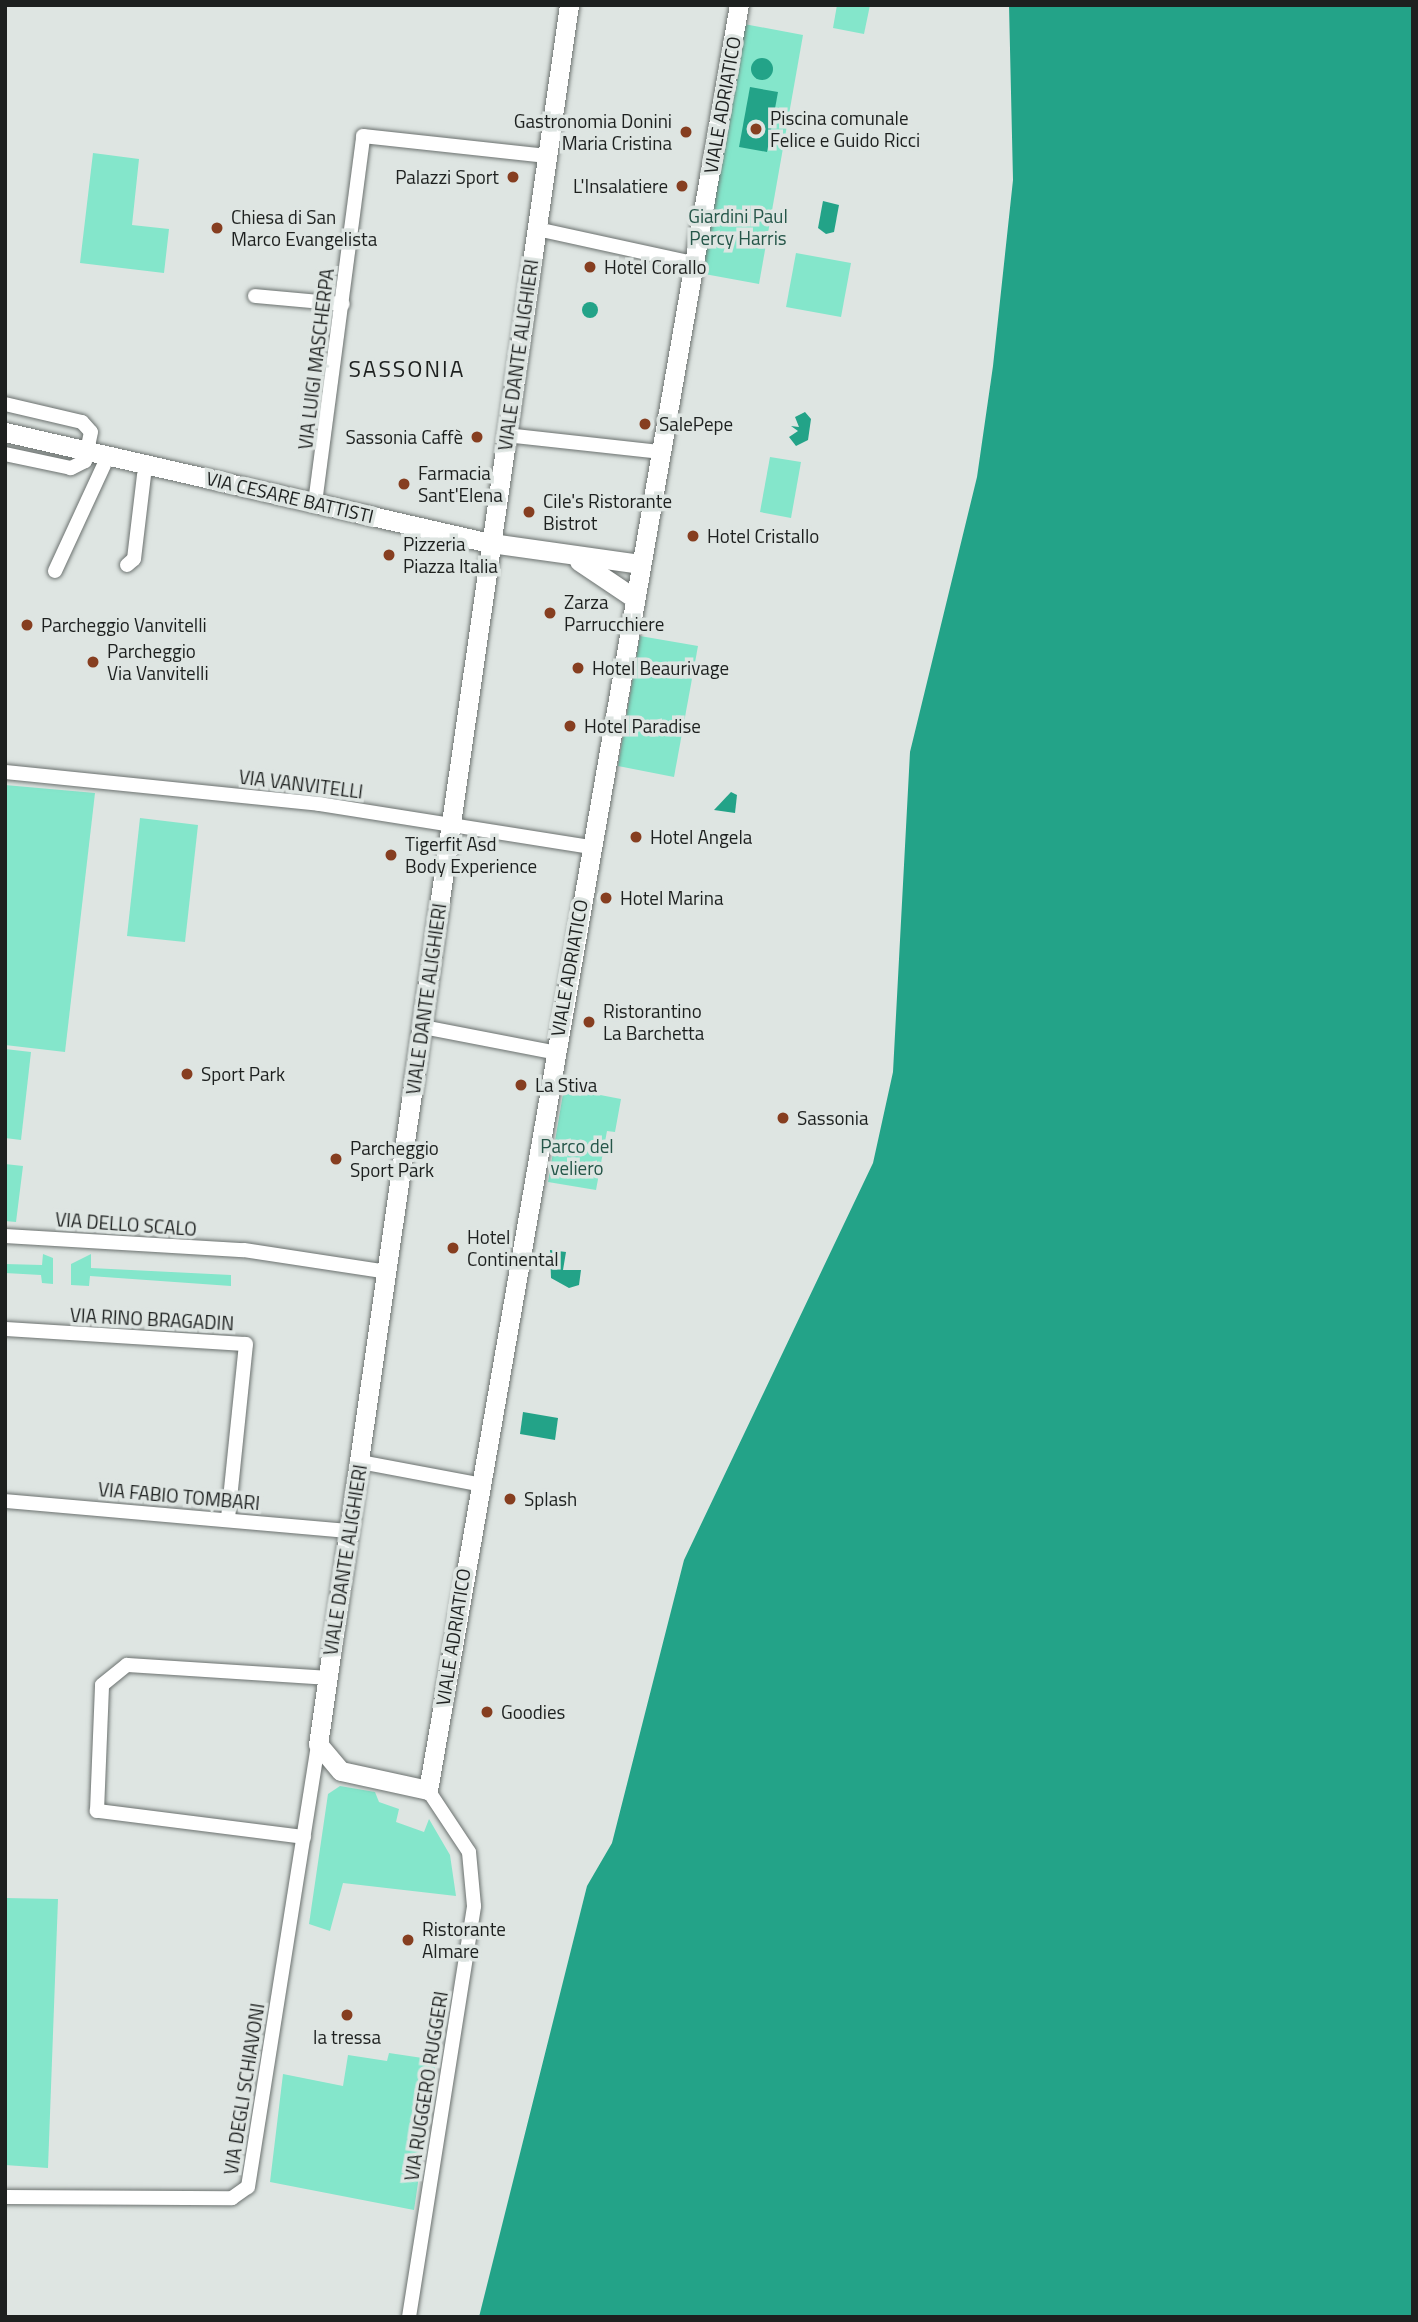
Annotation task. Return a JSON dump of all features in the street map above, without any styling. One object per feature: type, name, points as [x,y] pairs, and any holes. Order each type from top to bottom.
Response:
[{"type":"street","name":"VIALE DANTE ALIGHIERI","points":[[318,1744],[569,5]]},
{"type":"street","name":"VIALE ADRIATICO","points":[[428,1790],[553,1052],[739,5]]},
{"type":"street","name":"VIA LUIGI MASCHERPA","points":[[315,502],[363,136],[547,156]]},
{"type":"street","points":[[537,229],[693,263]]},
{"type":"street","points":[[255,296],[343,304]]},
{"type":"street","points":[[5,404],[82,422],[91,432],[89,452],[71,468],[5,454]]},
{"type":"street","name":"VIA CESARE BATTISTI","points":[[5,432],[491,543],[575,558],[640,564]]},
{"type":"street","points":[[506,435],[659,452]]},
{"type":"street","points":[[55,571],[103,465]]},
{"type":"street","points":[[127,565],[134,559],[144,475]]},
{"type":"street","name":"VIA CESARE BATTISTI","points":[[575,558],[634,598]]},
{"type":"street","name":"VIA VANVITELLI","points":[[5,772],[319,804],[591,847]]},
{"type":"street","points":[[423,1027],[553,1052]]},
{"type":"street","name":"VIA DELLO SCALO","points":[[5,1236],[244,1251],[387,1272]]},
{"type":"street","name":"VIA RINO BRAGADIN","points":[[5,1329],[246,1344],[228,1518]]},
{"type":"street","points":[[360,1462],[478,1484]]},
{"type":"street","name":"VIA FABIO TOMBARI","points":[[5,1501],[228,1518],[350,1531]]},
{"type":"street","points":[[304,1837],[97,1811],[102,1685],[118,1667],[327,1678]]},
{"type":"street","points":[[318,1744],[341,1771],[428,1790]]},
{"type":"street","name":"VIA DEGLI SCHIAVONI","points":[[5,2197],[157,2201],[232,2199],[245,2191],[318,1744]]},
{"type":"street","name":"VIA RUGGERO RUGGERI","points":[[409,2317],[474,1906],[465,1844],[428,1790]]},
{"type":"green space","points":[[837,5],[870,5],[864,34],[833,28]]},
{"type":"green space","name":"Giardini Paul Percy Harris","points":[[744,24],[803,35],[759,284],[699,273]]},
{"type":"green space","points":[[93,153],[139,159],[132,225],[169,229],[164,273],[80,263]]},
{"type":"green space","points":[[796,253],[851,263],[841,317],[786,307]]},
{"type":"green space","points":[[770,457],[801,462],[791,518],[760,512]]},
{"type":"green space","points":[[640,636],[698,646],[674,777],[618,766]]},
{"type":"green space","points":[[5,785],[95,793],[65,1052],[5,1045]]},
{"type":"green space","points":[[140,818],[198,825],[185,942],[127,936]]},
{"type":"green space","points":[[5,1049],[31,1052],[21,1140],[5,1138]]},
{"type":"green space","name":"Parco del veliero","points":[[564,1088],[621,1099],[615,1132],[607,1131],[596,1190],[548,1182]]},
{"type":"green space","points":[[5,1164],[23,1166],[16,1222],[5,1221]]},
{"type":"green space","points":[[43,1254],[53,1258],[53,1284],[42,1283],[41,1275],[5,1273],[5,1264],[42,1265]]},
{"type":"green space","points":[[91,1254],[91,1268],[231,1275],[231,1286],[90,1276],[89,1286],[71,1285],[71,1264]]},
{"type":"green space","points":[[340,1786],[375,1792],[379,1802],[399,1809],[396,1822],[424,1832],[429,1819],[450,1855],[456,1896],[343,1883],[330,1931],[309,1924],[328,1794]]},
{"type":"green space","points":[[5,1898],[58,1899],[48,2168],[5,2165]]},
{"type":"green space","points":[[389,2053],[436,2060],[414,2210],[270,2182],[283,2074],[343,2086],[348,2055],[387,2061]]},
{"type":"shaded area","points":[[1009,5],[1413,5],[1413,2317],[479,2317],[587,1886],[612,1843],[684,1560],[873,1163],[893,1072],[910,752],[977,477],[993,366],[1013,180]]},
{"type":"shaded area","points":[[762,58],[770,61],[773,69],[770,77],[762,80],[754,77],[751,69],[754,61]]},
{"type":"shaded area","points":[[750,87],[778,92],[767,152],[739,147]]},
{"type":"shaded area","points":[[823,201],[839,205],[834,232],[826,234],[818,228]]},
{"type":"shaded area","points":[[587,302],[593,302],[598,310],[596,316],[587,318],[582,313],[582,307]]},
{"type":"shaded area","points":[[805,412],[811,419],[808,440],[796,446],[789,437],[798,431],[791,426],[799,427],[795,417]]},
{"type":"shaded area","points":[[731,792],[737,795],[735,813],[714,810]]},
{"type":"shaded area","points":[[550,1250],[566,1252],[563,1270],[581,1270],[579,1285],[569,1288],[551,1278]]},
{"type":"shaded area","points":[[523,1412],[558,1418],[555,1440],[520,1434]]},
{"type":"place","name":"Piscina comunale Felice e Guido Ricci","points":[[756,129]]},
{"type":"place","name":"Gastronomia Donini Maria Cristina","points":[[686,132]]},
{"type":"place","name":"Palazzi Sport","points":[[513,177]]},
{"type":"place","name":"L'Insalatiere","points":[[682,186]]},
{"type":"place","name":"Chiesa di San Marco Evangelista","points":[[217,228]]},
{"type":"place","name":"Hotel Corallo","points":[[590,267]]},
{"type":"place","name":"SalePepe","points":[[645,424]]},
{"type":"place","name":"Sassonia Caffè","points":[[477,437]]},
{"type":"place","name":"Farmacia Sant'Elena","points":[[404,484]]},
{"type":"place","name":"Cile's Ristorante Bistrot","points":[[529,512]]},
{"type":"place","name":"Hotel Cristallo","points":[[693,536]]},
{"type":"place","name":"Pizzeria Piazza Italia","points":[[389,555]]},
{"type":"place","name":"Zarza Parrucchiere","points":[[550,613]]},
{"type":"place","name":"Parcheggio Vanvitelli","points":[[27,625]]},
{"type":"place","name":"Parcheggio Via Vanvitelli","points":[[93,662]]},
{"type":"place","name":"Hotel Beaurivage","points":[[578,668]]},
{"type":"place","name":"Hotel Paradise","points":[[570,726]]},
{"type":"place","name":"Hotel Angela","points":[[636,837]]},
{"type":"place","name":"Tigerfit Asd Body Experience","points":[[391,855]]},
{"type":"place","name":"Hotel Marina","points":[[606,898]]},
{"type":"place","name":"Ristorantino La Barchetta","points":[[589,1022]]},
{"type":"place","name":"Sport Park","points":[[187,1074]]},
{"type":"place","name":"La Stiva","points":[[521,1085]]},
{"type":"place","name":"Sassonia","points":[[783,1118]]},
{"type":"place","name":"Parcheggio Sport Park","points":[[336,1159]]},
{"type":"place","name":"Hotel Continental","points":[[453,1248]]},
{"type":"place","name":"Splash","points":[[510,1499]]},
{"type":"place","name":"Goodies","points":[[487,1712]]},
{"type":"place","name":"Ristorante Almare","points":[[408,1940]]},
{"type":"place","name":"la tressa","points":[[347,2015]]},
{"type":"district","name":"SASSONIA","points":[[407,369]]}]
